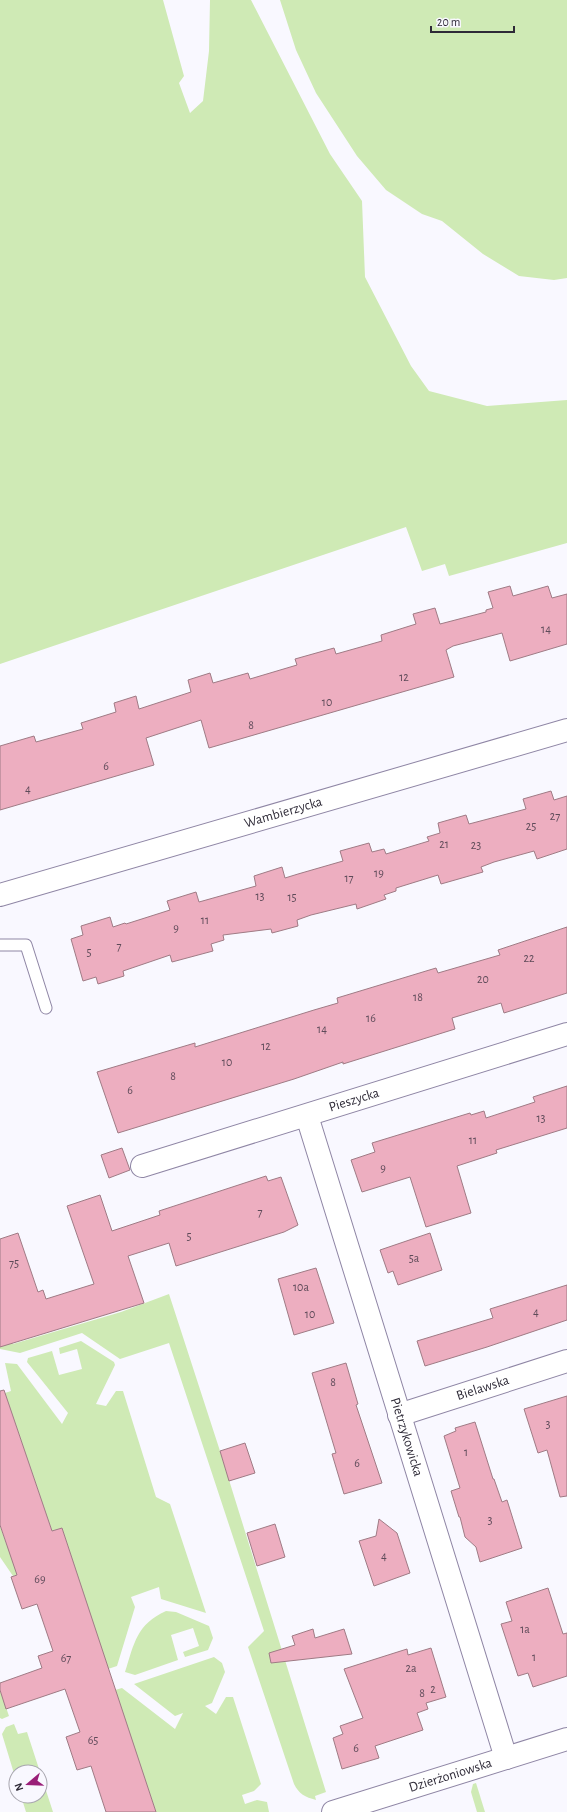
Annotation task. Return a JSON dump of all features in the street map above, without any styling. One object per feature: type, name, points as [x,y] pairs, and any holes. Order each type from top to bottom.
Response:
[{"type":"street","name":"Wambierzycka","points":[[0,895],[567,730]]},
{"type":"street","name":"Pieszycka","points":[[142,1166],[567,1034]]},
{"type":"street","name":"Pietrzykowicka","points":[[307,1116],[506,1758]]},
{"type":"street","name":"Bielawska","points":[[399,1415],[567,1361]]},
{"type":"street","name":"Dzierżoniowska","points":[[333,1812],[567,1739]]},
{"type":"lane","points":[[0,945],[26,945],[46,1008]]},
{"type":"green space","points":[[0,0],[163,0],[184,76],[179,83],[190,113],[203,101],[209,51],[210,0],[251,0],[330,154],[362,201],[365,277],[411,366],[429,391],[487,406],[567,400],[567,543],[449,576],[445,564],[422,571],[406,527],[0,664]]},
{"type":"green space","points":[[280,0],[567,0],[567,278],[554,280],[519,276],[483,254],[442,221],[422,214],[386,190],[357,156],[316,93],[296,50]]},
{"type":"green space","points":[[169,1294],[220,1451],[326,1792],[315,1796],[316,1800],[303,1795],[294,1784],[248,1647],[264,1631],[169,1343],[120,1359],[82,1333],[20,1353],[0,1349],[0,1324],[4,1322],[13,1344],[121,1312]]},
{"type":"green space","points":[[81,1341],[114,1362],[115,1365],[96,1404],[106,1406],[116,1391],[123,1391],[156,1497],[170,1504],[206,1613],[161,1599],[159,1587],[131,1597],[135,1607],[117,1666],[108,1669],[62,1528],[52,1531],[5,1393],[11,1391],[5,1363],[17,1364],[62,1424],[68,1413],[27,1362],[28,1358],[52,1351],[59,1375],[82,1369],[77,1349],[60,1354],[59,1348]]},
{"type":"green space","points":[[0,1526],[7,1546],[17,1544],[27,1571],[13,1576],[0,1557]]},
{"type":"green space","points":[[166,1611],[176,1612],[209,1626],[213,1638],[208,1650],[185,1657],[183,1652],[199,1646],[193,1628],[171,1635],[178,1660],[135,1675],[125,1672],[134,1643],[143,1628],[156,1616]]},
{"type":"green space","points":[[214,1657],[222,1663],[225,1672],[212,1703],[205,1706],[216,1714],[226,1697],[233,1697],[261,1784],[254,1791],[242,1795],[245,1804],[257,1800],[267,1802],[269,1812],[156,1812],[115,1690],[122,1688],[175,1729],[183,1713],[175,1716],[134,1684]]},
{"type":"green space","points":[[0,1690],[9,1716],[2,1719],[0,1718]]},
{"type":"green space","points":[[14,1724],[18,1734],[27,1732],[37,1764],[11,1764],[2,1734],[6,1727]]},
{"type":"green space","points":[[476,1783],[485,1812],[477,1812],[471,1792],[473,1784]]},
{"type":"green space","points":[[48,1797],[53,1812],[26,1812],[24,1804],[48,1804]]},
{"type":"building","points":[[510,586],[513,596],[548,586],[552,598],[567,594],[567,644],[510,661],[502,633],[453,646],[446,650],[454,677],[209,748],[201,720],[146,738],[154,765],[0,810],[0,746],[34,736],[36,742],[83,729],[81,723],[116,712],[114,703],[136,696],[139,709],[191,692],[188,680],[210,673],[213,683],[248,673],[250,679],[297,665],[295,659],[334,648],[336,654],[382,641],[381,635],[416,624],[413,614],[435,608],[440,624],[486,612],[486,610],[493,608],[488,592]]},
{"type":"building","points":[[551,791],[554,800],[567,796],[567,849],[537,859],[534,851],[494,862],[481,867],[483,872],[441,884],[438,875],[396,888],[396,891],[384,895],[386,899],[357,909],[356,904],[311,915],[297,920],[298,926],[272,933],[271,929],[223,935],[224,940],[211,944],[213,951],[172,962],[170,955],[123,971],[124,976],[98,984],[96,977],[83,981],[71,939],[83,935],[81,926],[110,917],[113,927],[126,924],[170,910],[167,901],[196,892],[199,902],[256,886],[254,876],[282,867],[285,878],[343,861],[340,851],[369,843],[372,852],[384,849],[386,854],[429,841],[427,837],[440,833],[438,823],[466,815],[469,824],[526,809],[523,799]]},
{"type":"building","points":[[567,927],[567,993],[504,1013],[501,1003],[452,1018],[455,1029],[343,1064],[343,1062],[294,1079],[118,1133],[97,1072],[195,1043],[195,1047],[338,1003],[337,998],[436,968],[438,973],[500,955],[498,950]]},
{"type":"building","points":[[567,1086],[567,1128],[496,1150],[497,1153],[457,1166],[471,1213],[426,1227],[410,1177],[362,1192],[351,1160],[375,1152],[372,1143],[470,1113],[471,1115],[484,1111],[486,1118],[535,1102],[533,1097]]},
{"type":"building","points":[[122,1148],[130,1170],[109,1178],[101,1155]]},
{"type":"building","points":[[266,1176],[268,1181],[281,1177],[298,1225],[284,1232],[176,1266],[169,1243],[128,1256],[144,1303],[0,1347],[0,1239],[18,1233],[38,1292],[43,1290],[46,1299],[94,1284],[67,1206],[100,1195],[112,1231],[160,1215],[159,1211]]},
{"type":"building","points":[[430,1233],[442,1270],[398,1285],[393,1271],[388,1273],[380,1250]]},
{"type":"building","points":[[316,1268],[334,1323],[294,1335],[278,1279]]},
{"type":"building","points":[[567,1285],[567,1320],[425,1366],[417,1341],[493,1318],[490,1309]]},
{"type":"building","points":[[346,1363],[358,1404],[356,1405],[382,1483],[344,1494],[332,1454],[336,1453],[312,1373]]},
{"type":"building","points":[[4,1390],[52,1531],[62,1528],[156,1812],[106,1812],[91,1766],[77,1770],[66,1737],[80,1732],[65,1689],[6,1709],[0,1690],[0,1683],[42,1668],[38,1656],[53,1651],[37,1604],[22,1609],[11,1577],[17,1575],[0,1525],[0,1391]]},
{"type":"building","points":[[567,1396],[567,1496],[560,1497],[547,1450],[538,1453],[524,1409]]},
{"type":"building","points":[[475,1422],[493,1479],[502,1502],[507,1500],[522,1548],[480,1562],[476,1547],[465,1537],[451,1491],[460,1488],[444,1436],[456,1431],[455,1428]]},
{"type":"building","points":[[245,1443],[255,1473],[229,1481],[220,1451]]},
{"type":"building","points":[[379,1519],[397,1533],[410,1573],[374,1586],[359,1541],[376,1536]]},
{"type":"building","points":[[275,1524],[285,1557],[257,1566],[247,1533]]},
{"type":"building","points":[[548,1588],[563,1634],[567,1633],[567,1676],[533,1687],[528,1673],[518,1676],[501,1624],[512,1621],[506,1602]]},
{"type":"building","points":[[313,1629],[315,1638],[344,1629],[352,1654],[271,1663],[269,1653],[295,1645],[292,1636]]},
{"type":"building","points":[[431,1648],[446,1697],[426,1703],[428,1709],[417,1713],[423,1730],[375,1746],[379,1758],[342,1769],[333,1738],[343,1734],[340,1726],[363,1718],[344,1669],[407,1649],[408,1655]]}]
